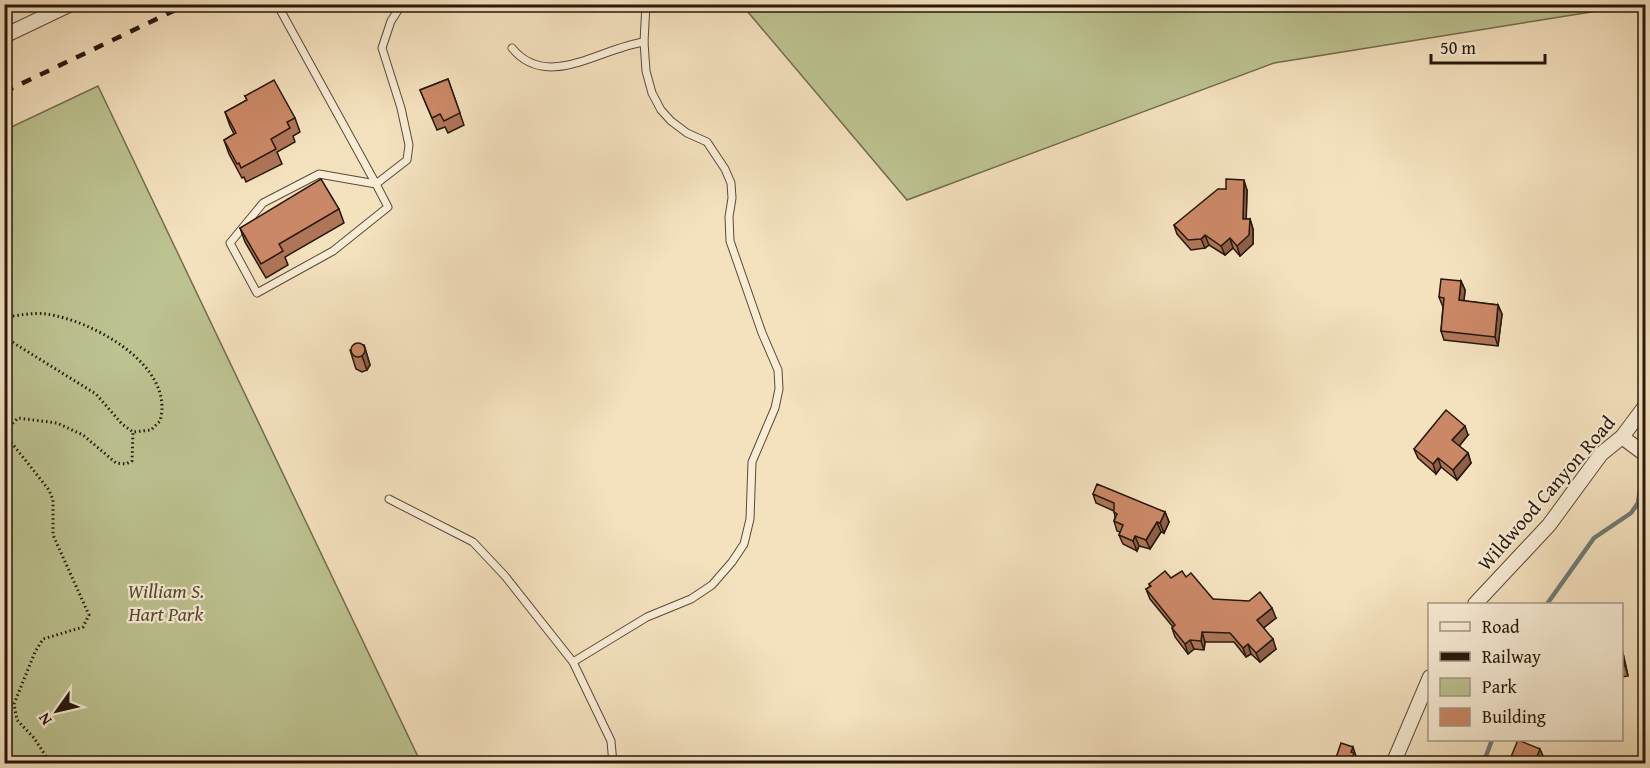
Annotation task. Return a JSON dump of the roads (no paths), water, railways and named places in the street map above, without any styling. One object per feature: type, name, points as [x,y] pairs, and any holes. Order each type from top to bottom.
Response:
[{"type":"street","points":[[4,36],[66,6]]},
{"type":"street","name":"Wildwood Canyon Road","points":[[1476,603],[1549,525],[1601,454],[1622,437],[1646,405]]},
{"type":"street","points":[[1622,437],[1646,455]]},
{"type":"street","points":[[1393,764],[1428,682]]},
{"type":"lane","points":[[277,4],[375,184],[388,207],[333,250],[257,293],[230,243],[263,203],[319,174],[375,184],[407,160],[409,145],[401,108],[382,48],[391,21],[402,4]]},
{"type":"lane","points":[[573,662],[647,617],[692,598],[712,585],[732,562],[744,544],[750,519],[752,462],[775,408],[779,389],[778,370],[762,333],[730,241],[731,183],[725,169],[707,142],[687,133],[661,111],[646,72],[644,42],[646,4]]},
{"type":"lane","points":[[512,48],[520,58],[537,67],[557,69],[622,45],[644,42]]},
{"type":"lane","points":[[390,499],[473,542],[506,576],[573,662],[611,741],[613,764]]},
{"type":"waterway","points":[[1548,603],[1594,538],[1631,513],[1638,503],[1644,463]]},
{"type":"waterway","points":[[1483,764],[1492,741]]},
{"type":"railway","points":[[4,92],[188,4]]},
{"type":"park label","name":"William S. Hart Park","points":[[166,602]]}]
